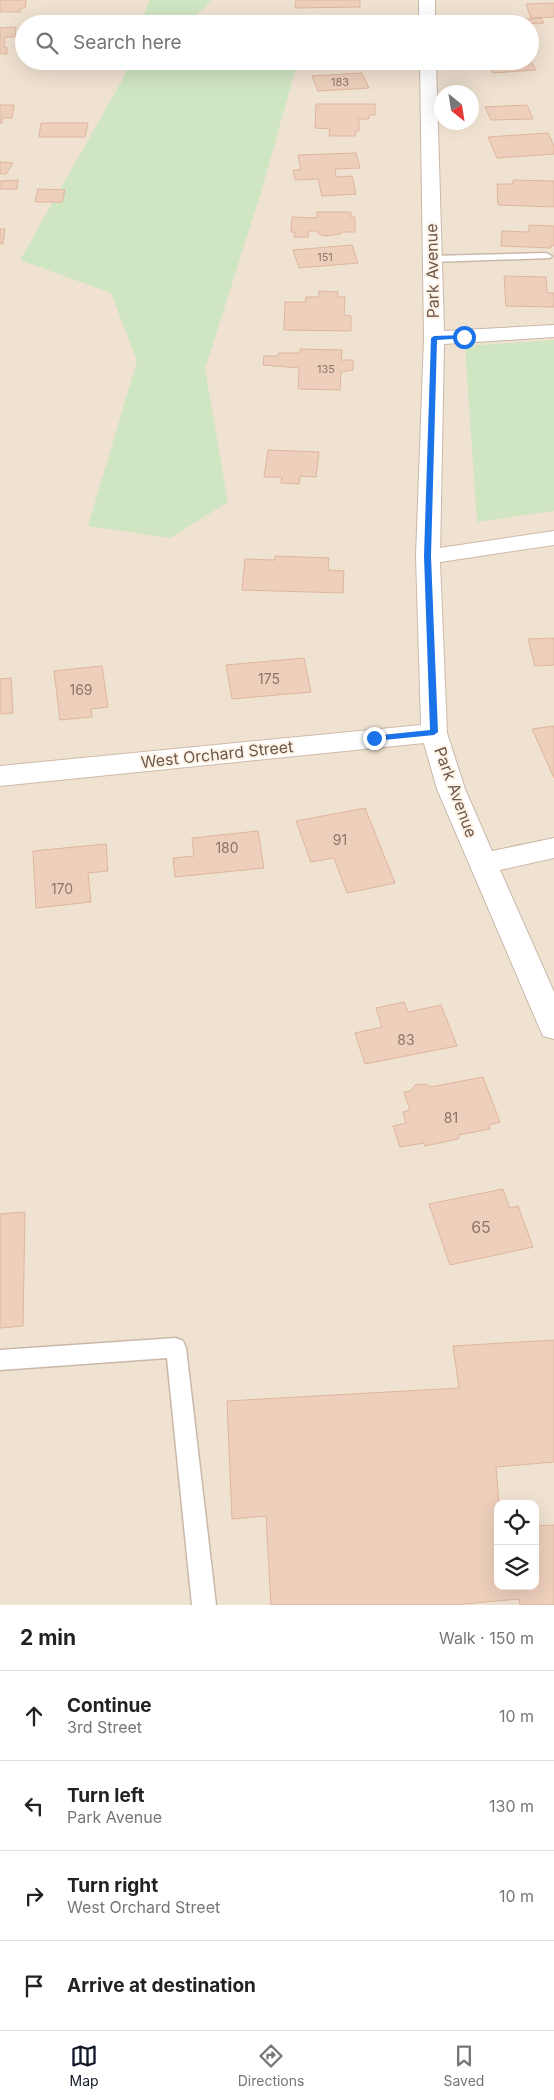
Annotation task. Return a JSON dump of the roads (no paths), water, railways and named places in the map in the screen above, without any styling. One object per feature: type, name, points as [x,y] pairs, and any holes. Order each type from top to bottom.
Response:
[{"type":"street","points":[[427,0],[427,15]]},
{"type":"street","name":"Park Avenue","points":[[428,70],[434,338],[428,556],[434,732],[451,789],[554,1027]]},
{"type":"street","points":[[434,338],[554,331]]},
{"type":"street","points":[[428,556],[554,538]]},
{"type":"street","name":"West Orchard Street","points":[[0,776],[434,732]]},
{"type":"street","points":[[483,864],[529,852],[554,848]]},
{"type":"lane","points":[[432,259],[546,256]]},
{"type":"lane","points":[[0,1360],[176,1348],[204,1605]]}]
